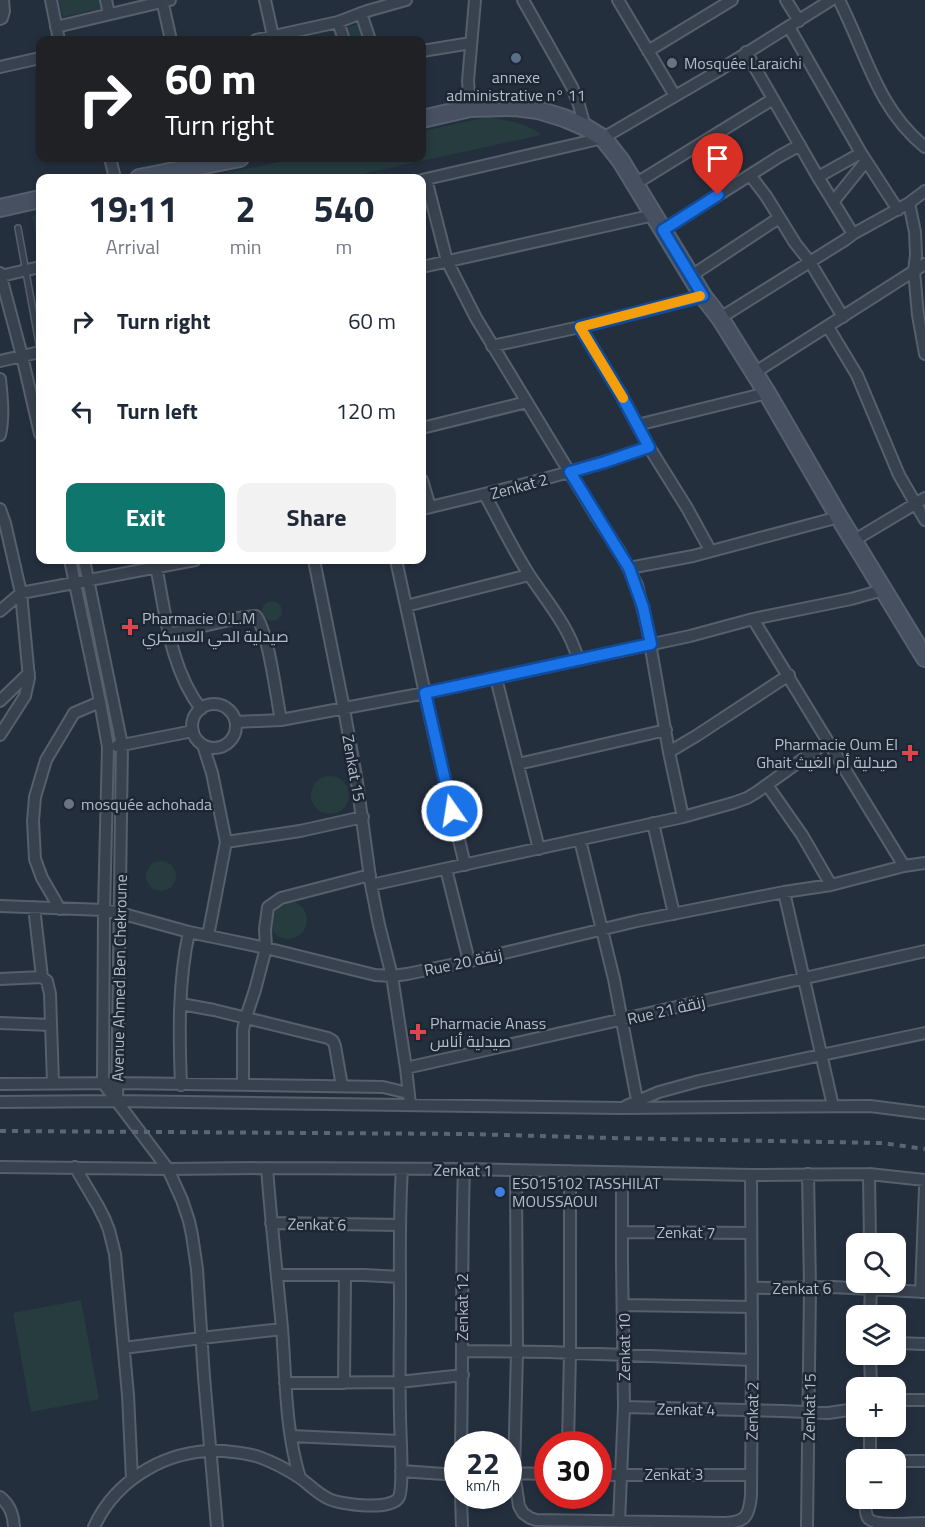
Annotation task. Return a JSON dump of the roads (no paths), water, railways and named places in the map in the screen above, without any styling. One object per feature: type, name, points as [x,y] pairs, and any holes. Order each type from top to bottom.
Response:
[{"type":"main road","points":[[426,118],[470,108],[493,106],[528,108],[564,118],[603,138],[621,161],[703,296],[720,318],[767,393],[838,517],[925,658]]},
{"type":"main road","points":[[154,174],[198,162]]},
{"type":"main road","points":[[0,208],[36,200]]},
{"type":"street","points":[[0,19],[4,10],[3,0]]},
{"type":"street","points":[[51,0],[58,36]]},
{"type":"street","points":[[106,0],[109,14]]},
{"type":"street","points":[[265,0],[273,36]]},
{"type":"street","points":[[289,36],[338,22],[364,8],[406,0]]},
{"type":"street","points":[[470,108],[468,81],[475,0]]},
{"type":"street","points":[[523,0],[572,87],[585,127]]},
{"type":"street","points":[[648,51],[732,0]]},
{"type":"street","points":[[786,0],[799,21]]},
{"type":"street","points":[[426,179],[603,138],[718,71],[831,0]]},
{"type":"street","points":[[839,0],[888,106],[901,124],[925,147]]},
{"type":"street","points":[[56,27],[165,1],[170,36]]},
{"type":"street","points":[[622,2],[675,96]]},
{"type":"street","points":[[364,8],[369,36]]},
{"type":"street","points":[[338,22],[343,36]]},
{"type":"street","points":[[789,27],[864,157],[898,210]]},
{"type":"street","points":[[426,50],[471,43]]},
{"type":"street","points":[[746,52],[853,234]]},
{"type":"street","points":[[0,67],[36,59]]},
{"type":"street","points":[[635,184],[773,99]]},
{"type":"street","points":[[426,266],[658,223],[750,175],[800,145]]},
{"type":"street","points":[[818,177],[864,157]]},
{"type":"street","points":[[833,202],[864,157]]},
{"type":"street","points":[[750,175],[810,262],[843,317]]},
{"type":"street","points":[[426,186],[447,261],[476,318],[629,568],[643,607],[683,817]]},
{"type":"street","points":[[720,318],[853,234],[898,210],[925,191]]},
{"type":"street","points":[[909,203],[915,232],[914,271],[918,315],[925,354]]},
{"type":"street","points":[[691,276],[779,218]]},
{"type":"street","points":[[754,373],[925,264]]},
{"type":"street","points":[[36,268],[1,274],[36,417]]},
{"type":"street","points":[[492,346],[580,327],[703,296]]},
{"type":"street","points":[[580,327],[710,550]]},
{"type":"street","points":[[828,327],[856,375],[899,475],[920,501],[925,520]]},
{"type":"street","points":[[0,361],[36,351]]},
{"type":"street","points":[[0,379],[2,422],[0,435]]},
{"type":"street","points":[[637,425],[767,393]]},
{"type":"street","points":[[426,427],[527,402]]},
{"type":"street","name":"Zenkat 2","points":[[426,508],[570,472],[649,447]]},
{"type":"street","points":[[485,495],[529,575],[565,628],[578,659]]},
{"type":"street","points":[[853,541],[920,501]]},
{"type":"street","points":[[0,509],[21,593],[28,673],[28,687],[25,696],[0,735]]},
{"type":"street","points":[[629,568],[682,558],[838,517]]},
{"type":"street","name":"Avenue Ahmed Ben Chekroune","points":[[71,564],[108,747],[103,1083],[117,1101]]},
{"type":"street","name":"Avenue Ahmed Ben Chekroune","points":[[85,564],[122,745],[117,1101]]},
{"type":"street","points":[[0,611],[21,593],[169,564]]},
{"type":"street","name":"Zenkat 15","points":[[315,564],[344,709],[379,925],[392,976],[410,1104]]},
{"type":"street","points":[[397,564],[465,865]]},
{"type":"street","points":[[156,566],[169,634],[179,671],[185,685],[201,709]]},
{"type":"street","points":[[406,606],[529,575]]},
{"type":"street","points":[[236,722],[280,720],[425,693],[690,636],[753,619],[883,590]]},
{"type":"street","points":[[169,634],[256,616],[267,645],[280,720]]},
{"type":"street","points":[[753,619],[904,866]]},
{"type":"street","points":[[0,701],[28,673]]},
{"type":"street","points":[[669,752],[789,675]]},
{"type":"street","points":[[496,678],[539,849]]},
{"type":"street","points":[[60,909],[42,878],[35,859],[33,821],[35,797],[46,760],[74,713],[100,702]]},
{"type":"street","points":[[203,746],[215,748],[227,744],[235,735],[236,722],[232,712],[222,706],[211,704],[201,709],[195,715],[192,723],[195,737],[203,746],[212,773],[226,842],[208,936]]},
{"type":"street","points":[[518,764],[666,730]]},
{"type":"street","points":[[108,747],[193,731]]},
{"type":"street","points":[[243,1085],[243,1030],[266,948],[266,915],[268,907],[274,902],[305,891],[446,869],[683,817],[733,803],[747,798],[828,741]]},
{"type":"street","points":[[767,784],[802,835],[831,885]]},
{"type":"street","points":[[226,842],[300,831],[363,817]]},
{"type":"street","points":[[653,823],[674,914]]},
{"type":"street","points":[[580,840],[622,1020],[637,1101]]},
{"type":"street","name":"Rue 20 زنقة","points":[[0,906],[104,910],[375,975],[392,976],[469,961],[674,914],[831,885],[925,862]]},
{"type":"street","points":[[446,869],[469,961]]},
{"type":"street","points":[[784,892],[833,1106]]},
{"type":"street","points":[[34,908],[42,977]]},
{"type":"street","points":[[181,1085],[181,1004],[183,969],[189,932]]},
{"type":"street","name":"Rue 21 زنقة","points":[[406,1068],[925,951]]},
{"type":"street","points":[[0,979],[42,977],[47,981],[51,1025],[52,1083]]},
{"type":"street","points":[[181,1004],[320,1035],[333,1041],[342,1086]]},
{"type":"street","points":[[0,1023],[51,1025]]},
{"type":"street","points":[[622,1108],[658,1092],[699,1081],[925,1033]]},
{"type":"street","points":[[0,1084],[342,1086],[383,1087],[408,1093]]},
{"type":"street","points":[[0,1102],[117,1101],[622,1108],[870,1106],[925,1113]]},
{"type":"street","points":[[117,1101],[168,1169],[182,1200],[192,1235],[217,1527]]},
{"type":"street","name":"Zenkat 1","points":[[0,1167],[464,1169],[751,1175],[869,1174],[925,1180]]},
{"type":"street","points":[[75,1167],[98,1206],[111,1237],[117,1268],[128,1395],[132,1479]]},
{"type":"street","points":[[267,1168],[285,1383],[293,1457],[300,1478]]},
{"type":"street","points":[[94,1527],[103,1511],[132,1479],[145,1470],[159,1462],[210,1450],[258,1456],[300,1478],[318,1492],[338,1503],[376,1506],[397,1500],[401,1471],[399,1382],[402,1169]]},
{"type":"street","name":"Zenkat 12","points":[[461,1431],[461,1287],[464,1169]]},
{"type":"street","name":"Zenkat 2","points":[[513,1431],[518,1352],[516,1171]]},
{"type":"street","points":[[568,1431],[570,1172]]},
{"type":"street","name":"Zenkat 10","points":[[619,1522],[624,1407],[622,1173]]},
{"type":"street","name":"Zenkat 15","points":[[807,1527],[810,1288],[808,1174]]},
{"type":"street","points":[[869,1174],[870,1233]]},
{"type":"street","name":"Zenkat 2","points":[[521,1509],[530,1518],[563,1524],[619,1522],[712,1525],[732,1523],[744,1519],[747,1515],[750,1508],[752,1410],[751,1175]]},
{"type":"street","points":[[923,1292],[925,1188]]},
{"type":"street","name":"Zenkat 6","points":[[271,1223],[400,1225]]},
{"type":"street","name":"Zenkat 7","points":[[622,1232],[750,1233]]},
{"type":"street","points":[[277,1275],[400,1277]]},
{"type":"street","points":[[344,1383],[345,1275]]},
{"type":"street","name":"Zenkat 6","points":[[752,1288],[846,1287]]},
{"type":"street","name":"Zenkat 6","points":[[906,1290],[923,1292]]},
{"type":"street","points":[[623,1305],[752,1307]]},
{"type":"street","points":[[124,1348],[282,1329]]},
{"type":"street","points":[[906,1343],[925,1344]]},
{"type":"street","points":[[462,1351],[752,1360]]},
{"type":"street","points":[[285,1383],[399,1382],[463,1375]]},
{"type":"street","points":[[906,1400],[925,1400]]},
{"type":"street","name":"Zenkat 4","points":[[624,1407],[828,1413],[846,1410]]},
{"type":"street","points":[[291,1436],[400,1441]]},
{"type":"street","points":[[906,1461],[925,1461]]},
{"type":"street","points":[[401,1471],[444,1474]]},
{"type":"street","name":"Zenkat 3","points":[[612,1474],[750,1475]]},
{"type":"street","points":[[0,1497],[10,1509],[14,1518],[14,1527]]},
{"type":"street","points":[[461,1509],[462,1527]]},
{"type":"street","points":[[866,1509],[867,1517],[871,1521],[906,1525],[925,1523]]},
{"type":"lane","points":[[18,228],[36,327]]},
{"type":"railway","points":[[0,1131],[469,1134],[882,1143],[925,1149]]},
{"type":"place","name":"annexe administrative n° 11","points":[[516,58]]},
{"type":"place","name":"Mosquée Laraichi","points":[[672,63]]},
{"type":"place","name":"Pharmacie O.L.M صيدلية الحي العسكري","points":[[130,627]]},
{"type":"place","name":"Pharmacie Oum El Ghait صيدلية أم الغيث","points":[[910,753]]},
{"type":"place","name":"mosquée achohada","points":[[69,804]]},
{"type":"place","name":"Pharmacie Anass صيدلية أناس","points":[[418,1032]]},
{"type":"place","name":"ES015102 TASSHILAT MOUSSAOUI","points":[[500,1192]]}]
